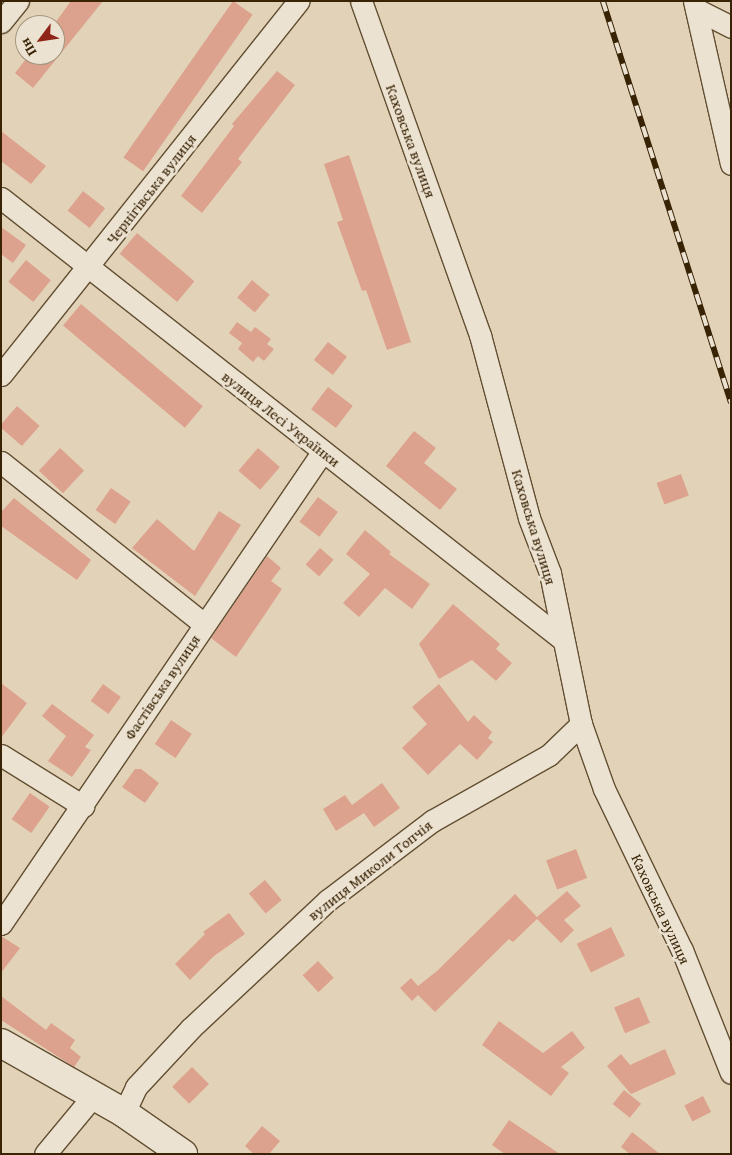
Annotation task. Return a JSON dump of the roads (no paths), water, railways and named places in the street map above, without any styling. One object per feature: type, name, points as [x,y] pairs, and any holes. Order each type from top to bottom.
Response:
[{"type":"street","points":[[1,22],[18,1]]},
{"type":"street","name":"Чернігівська вулиця","points":[[1,375],[89,267],[299,1]]},
{"type":"street","name":"Каховська вулиця","points":[[361,1],[480,335],[529,518],[550,573],[562,639],[581,724],[604,789],[682,950],[731,1074]]},
{"type":"street","points":[[695,5],[731,27]]},
{"type":"street","points":[[695,5],[731,164]]},
{"type":"street","name":"вулиця Лесі Українки","points":[[1,198],[562,639]]},
{"type":"street","name":"Фастівська вулиця","points":[[1,924],[323,451]]},
{"type":"street","points":[[1,462],[204,624]]},
{"type":"street","name":"вулиця Миколи Топчія","points":[[124,1113],[136,1087],[191,1028],[328,900],[432,821],[549,754],[581,724]]},
{"type":"street","points":[[1,755],[83,806]]},
{"type":"street","points":[[1,1043],[124,1113],[183,1154]]},
{"type":"street","points":[[44,1154],[94,1095]]},
{"type":"railway","points":[[603,1],[731,403]]}]
